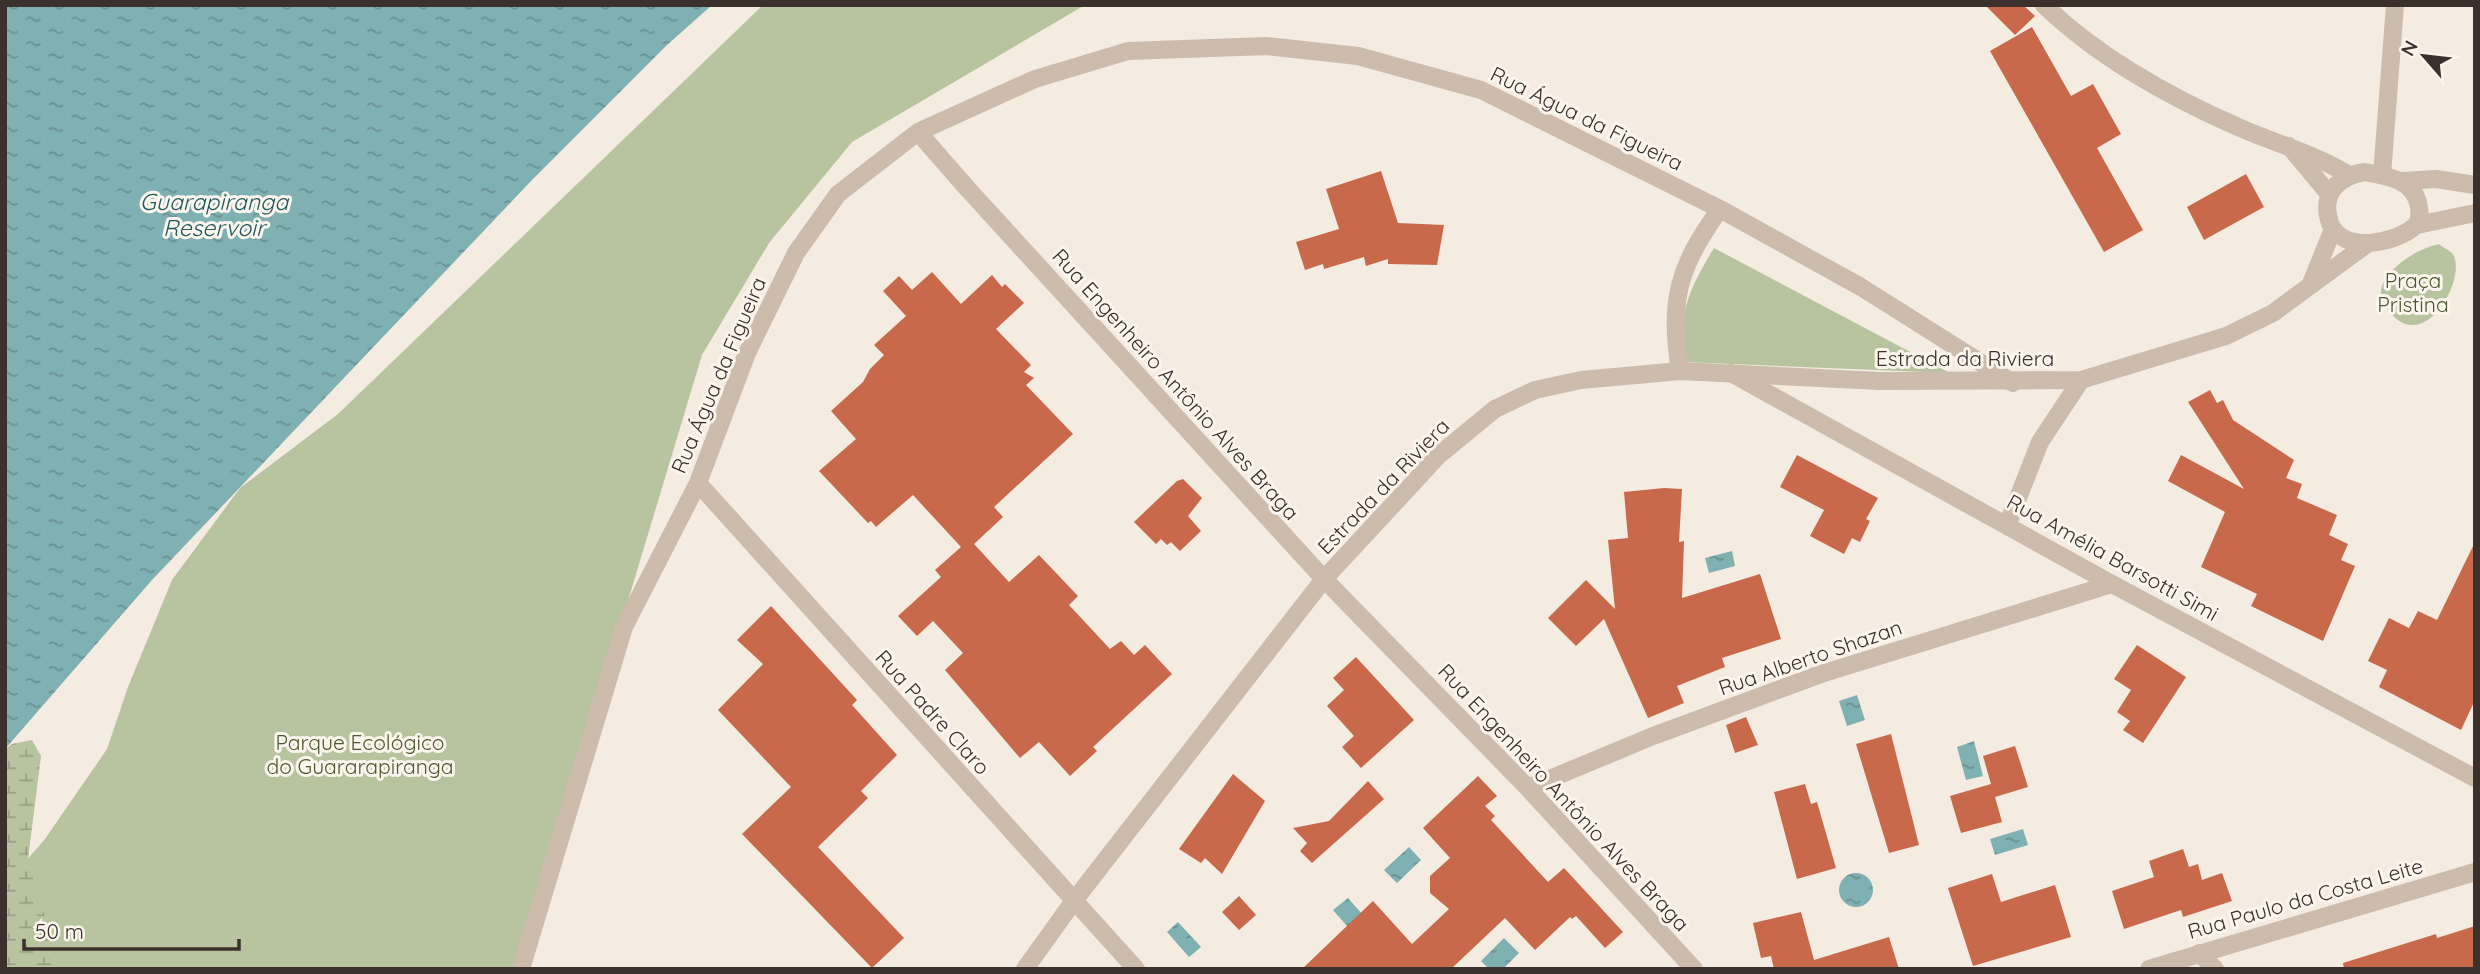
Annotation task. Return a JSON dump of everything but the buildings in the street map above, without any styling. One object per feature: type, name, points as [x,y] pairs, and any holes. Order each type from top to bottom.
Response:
[{"type":"street","points":[[2044,5],[2129,72],[2245,130],[2318,156],[2349,174]]},
{"type":"street","points":[[2382,175],[2395,5]]},
{"type":"street","name":"Rua Água da Figueira","points":[[521,969],[624,627],[698,483],[747,353],[796,253],[838,194],[918,132],[1035,79],[1128,51],[1267,46],[1358,56],[1482,90],[1720,209],[1861,287],[2013,383]]},
{"type":"street","name":"Rua Engenheiro Antônio Alves Braga","points":[[918,132],[1324,579],[1528,788],[1694,969]]},
{"type":"street","points":[[2289,146],[2329,194]]},
{"type":"street","points":[[2475,185],[2436,179],[2403,181],[2365,172],[2349,174],[2337,182],[2329,194],[2326,212],[2333,229],[2348,242],[2367,244],[2406,232],[2417,225],[2475,213]]},
{"type":"street","points":[[2403,181],[2418,201],[2420,214],[2417,225]]},
{"type":"street","points":[[1680,371],[1674,331],[1678,288],[1695,245],[1720,209]]},
{"type":"street","points":[[2310,286],[2333,229]]},
{"type":"street","name":"Estrada da Riviera","points":[[1025,969],[1073,902],[1324,579],[1439,455],[1495,409],[1535,390],[1558,385],[1680,371],[1880,381],[2013,383],[2081,380],[2226,336],[2273,313],[2367,244]]},
{"type":"street","name":"Rua Amélia Barsotti Simi","points":[[1731,373],[2112,584],[2475,778]]},
{"type":"street","name":"Estrada da Riviera","points":[[2007,526],[2039,442],[2081,380]]},
{"type":"street","name":"Rua Padre Claro","points":[[698,483],[1136,969]]},
{"type":"street","name":"Rua Alberto Shazan","points":[[1528,788],[1653,736],[1821,674],[2112,584]]},
{"type":"street","name":"Rua Paulo da Costa Leite","points":[[2149,969],[2475,872]]},
{"type":"street","points":[[2199,953],[2215,969]]},
{"type":"green space","name":"Parque Ecológico do Guararapiranga","points":[[763,5],[1085,5],[852,142],[769,243],[702,355],[517,969],[5,969],[5,885],[45,839],[107,749],[128,687],[172,580],[240,488],[338,414]]},
{"type":"green space","name":"Praça Pristina","points":[[2439,244],[2452,253],[2456,264],[2448,295],[2439,310],[2427,321],[2413,325],[2399,321],[2383,301],[2381,290],[2384,282],[2405,260],[2425,248]]},
{"type":"green space","points":[[1714,248],[1950,373],[1684,362],[1683,329],[1687,302]]},
{"type":"green space","points":[[32,740],[41,756],[28,859],[60,969],[5,969],[5,749],[12,744]]},
{"type":"water","name":"Guarapiranga Reservoir","points":[[5,5],[712,5],[667,45],[532,180],[152,580],[5,749]]},
{"type":"water","points":[[1732,551],[1735,566],[1709,573],[1705,558]]},
{"type":"water","points":[[1857,695],[1865,720],[1847,726],[1839,701]]},
{"type":"water","points":[[1974,741],[1983,776],[1966,780],[1957,747]]},
{"type":"water","points":[[2023,829],[2028,845],[1995,855],[1990,839]]},
{"type":"water","points":[[1409,847],[1421,860],[1397,883],[1384,870]]},
{"type":"water","points":[[1856,873],[1868,878],[1873,890],[1868,902],[1856,907],[1844,902],[1839,890],[1844,878]]},
{"type":"water","points":[[1348,898],[1369,922],[1355,935],[1333,910]]},
{"type":"water","points":[[1178,922],[1201,947],[1189,957],[1167,932]]},
{"type":"water","points":[[1504,938],[1519,953],[1503,969],[1489,969],[1481,961]]}]
